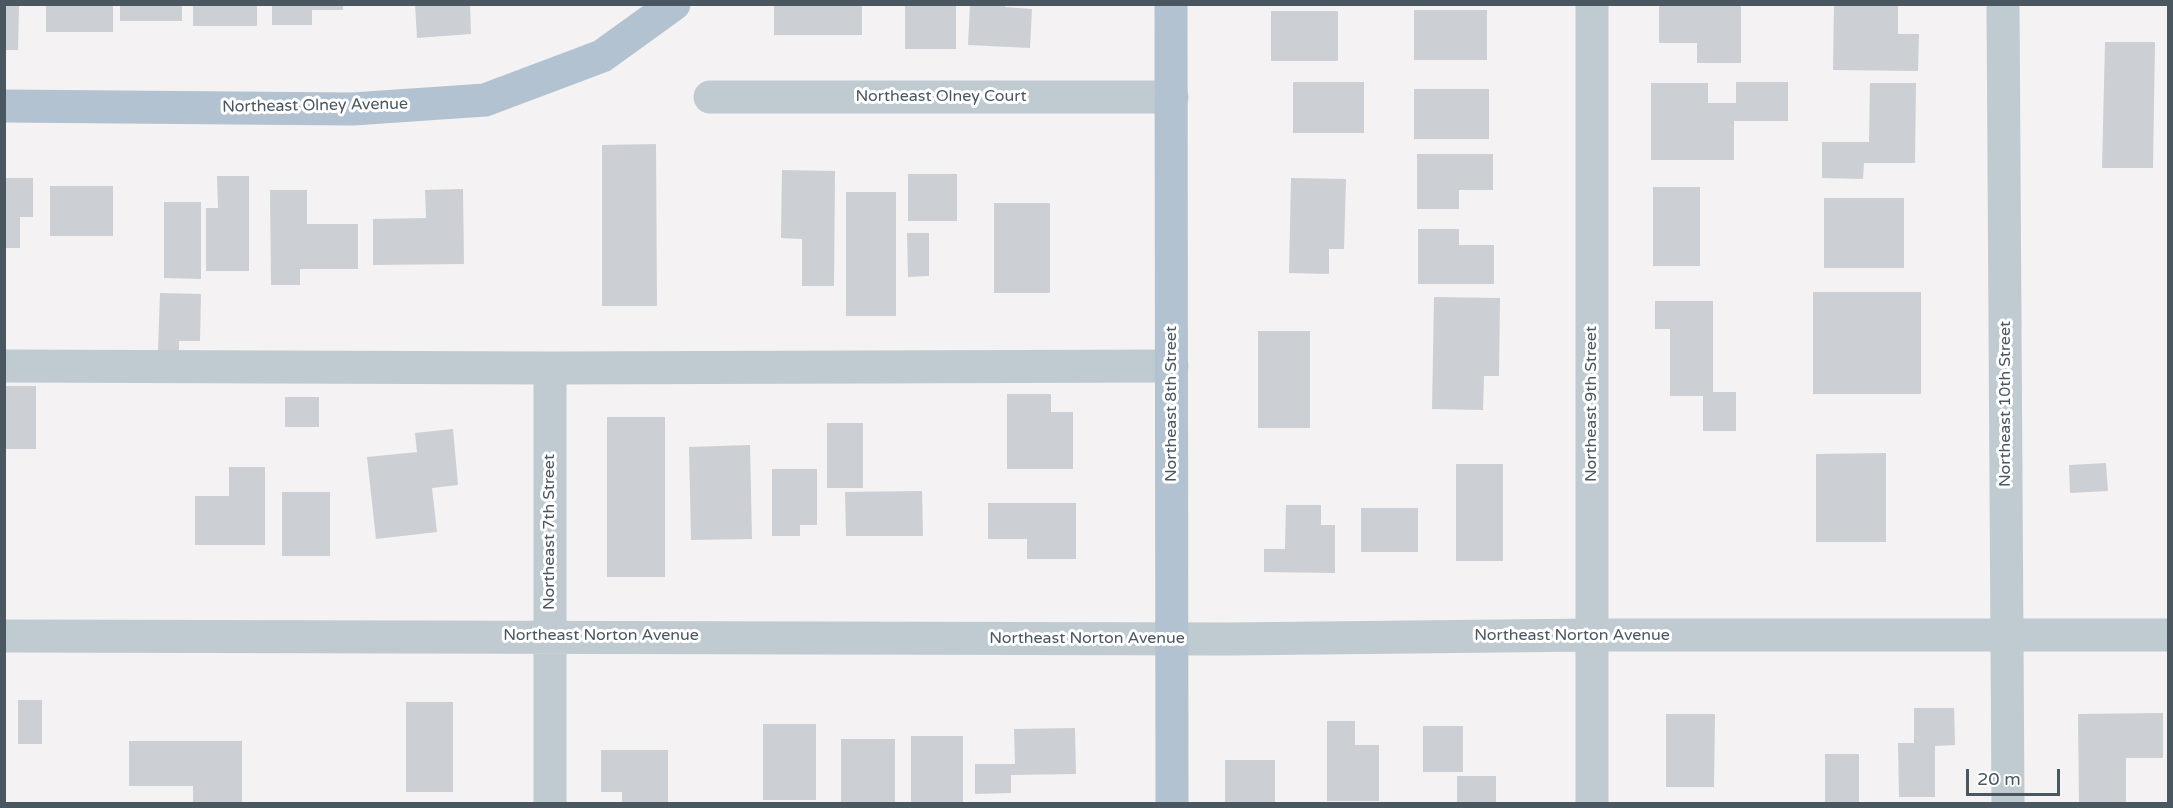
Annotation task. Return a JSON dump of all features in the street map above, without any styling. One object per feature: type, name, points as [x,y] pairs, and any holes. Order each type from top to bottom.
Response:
[{"type":"main road","name":"Northeast Olney Avenue","points":[[4,106],[353,109],[485,100],[602,56],[674,4]]},
{"type":"main road","name":"Northeast 8th Street","points":[[1171,4],[1172,804]]},
{"type":"street","name":"Northeast 9th Street","points":[[1592,804],[1593,4]]},
{"type":"street","name":"Northeast 10th Street","points":[[2003,4],[2008,804]]},
{"type":"street","name":"Northeast Olney Court","points":[[710,98],[1172,97]]},
{"type":"street","points":[[4,366],[550,368],[1172,366]]},
{"type":"street","name":"Northeast 7th Street","points":[[550,368],[550,804]]},
{"type":"street","name":"Northeast Norton Avenue","points":[[4,636],[1172,639],[1592,635],[2169,635]]},
{"type":"building","points":[[46,4],[113,4],[113,32],[46,32]]},
{"type":"building","points":[[120,4],[182,4],[182,21],[120,21]]},
{"type":"building","points":[[193,4],[257,4],[257,26],[193,26]]},
{"type":"building","points":[[272,4],[343,4],[343,10],[312,10],[312,25],[272,25]]},
{"type":"building","points":[[415,4],[470,4],[471,34],[417,38]]},
{"type":"building","points":[[774,4],[862,4],[862,35],[774,35]]},
{"type":"building","points":[[905,4],[956,4],[956,49],[905,49]]},
{"type":"building","points":[[970,4],[1005,4],[1005,7],[1032,9],[1030,48],[968,45]]},
{"type":"building","points":[[1834,4],[1898,4],[1898,34],[1919,34],[1918,71],[1833,70]]},
{"type":"building","points":[[4,5],[19,5],[18,50],[4,50]]},
{"type":"building","points":[[1659,5],[1741,5],[1741,63],[1697,63],[1697,43],[1659,43]]},
{"type":"building","points":[[1414,10],[1487,10],[1487,60],[1414,60]]},
{"type":"building","points":[[1271,11],[1338,11],[1338,61],[1271,61]]},
{"type":"building","points":[[2105,42],[2155,42],[2153,168],[2102,168]]},
{"type":"building","points":[[1293,82],[1364,82],[1364,133],[1293,133]]},
{"type":"building","points":[[1736,82],[1788,82],[1788,121],[1734,121],[1734,160],[1651,160],[1651,83],[1708,83],[1708,103],[1736,103]]},
{"type":"building","points":[[1870,83],[1916,83],[1915,163],[1864,163],[1863,179],[1822,178],[1822,142],[1869,142]]},
{"type":"building","points":[[1414,89],[1489,89],[1489,139],[1414,139]]},
{"type":"building","points":[[656,144],[657,306],[602,306],[602,145]]},
{"type":"building","points":[[1417,154],[1493,154],[1493,190],[1459,190],[1459,209],[1417,209]]},
{"type":"building","points":[[782,170],[835,171],[834,286],[802,286],[802,239],[781,238]]},
{"type":"building","points":[[908,174],[957,174],[957,221],[908,221]]},
{"type":"building","points":[[217,176],[249,176],[249,271],[206,271],[206,208],[218,208]]},
{"type":"building","points":[[4,178],[33,178],[33,217],[20,217],[20,248],[4,248]]},
{"type":"building","points":[[1291,178],[1346,179],[1344,249],[1329,249],[1329,274],[1289,273]]},
{"type":"building","points":[[50,186],[113,186],[113,236],[50,236]]},
{"type":"building","points":[[1653,187],[1700,187],[1700,266],[1653,266]]},
{"type":"building","points":[[463,189],[464,264],[373,265],[373,219],[426,218],[425,190]]},
{"type":"building","points":[[270,190],[307,190],[307,224],[358,224],[358,269],[300,269],[300,285],[271,285]]},
{"type":"building","points":[[846,192],[896,192],[896,316],[846,316]]},
{"type":"building","points":[[1824,198],[1904,198],[1904,268],[1824,268]]},
{"type":"building","points":[[164,202],[201,202],[201,279],[164,278]]},
{"type":"building","points":[[994,203],[1050,203],[1050,293],[994,293]]},
{"type":"building","points":[[1418,229],[1459,229],[1459,245],[1494,245],[1494,284],[1418,284]]},
{"type":"building","points":[[907,233],[929,233],[929,276],[908,277]]},
{"type":"building","points":[[1813,292],[1921,292],[1921,394],[1813,394]]},
{"type":"building","points":[[160,293],[201,294],[200,341],[179,341],[179,352],[158,351]]},
{"type":"building","points":[[1434,297],[1500,298],[1499,376],[1484,376],[1483,410],[1432,409]]},
{"type":"building","points":[[1655,301],[1713,301],[1713,392],[1736,392],[1736,431],[1703,431],[1703,396],[1670,396],[1670,329],[1655,329]]},
{"type":"building","points":[[1258,331],[1310,331],[1310,428],[1258,428]]},
{"type":"building","points":[[4,386],[36,386],[36,449],[4,449]]},
{"type":"building","points":[[1007,394],[1051,394],[1051,412],[1073,412],[1073,469],[1007,469]]},
{"type":"building","points":[[285,397],[319,397],[319,427],[285,427]]},
{"type":"building","points":[[607,417],[665,417],[665,577],[607,577]]},
{"type":"building","points":[[827,423],[863,423],[863,488],[827,488]]},
{"type":"building","points":[[453,429],[458,485],[432,488],[437,532],[376,539],[367,457],[417,452],[415,433]]},
{"type":"building","points":[[750,445],[752,539],[691,540],[689,447]]},
{"type":"building","points":[[1886,453],[1886,542],[1816,542],[1816,454]]},
{"type":"building","points":[[2106,463],[2108,491],[2070,493],[2069,465]]},
{"type":"building","points":[[1456,464],[1503,464],[1503,561],[1456,561]]},
{"type":"building","points":[[229,467],[265,467],[265,545],[195,545],[195,496],[229,496]]},
{"type":"building","points":[[772,469],[817,469],[817,525],[800,525],[800,536],[772,536]]},
{"type":"building","points":[[922,491],[923,536],[846,536],[845,492]]},
{"type":"building","points":[[282,492],[330,492],[330,556],[282,556]]},
{"type":"building","points":[[988,503],[1076,503],[1076,559],[1027,559],[1027,539],[988,539]]},
{"type":"building","points":[[1286,505],[1321,505],[1321,525],[1335,525],[1335,573],[1264,572],[1264,549],[1285,549]]},
{"type":"building","points":[[1361,508],[1418,508],[1418,552],[1361,552]]},
{"type":"building","points":[[18,700],[42,700],[42,744],[18,744]]},
{"type":"building","points":[[406,702],[453,702],[453,792],[406,792]]},
{"type":"building","points":[[1914,708],[1954,708],[1955,745],[1935,746],[1935,797],[1899,797],[1898,743],[1914,743]]},
{"type":"building","points":[[2163,713],[2163,758],[2126,758],[2126,804],[2079,804],[2078,714]]},
{"type":"building","points":[[1666,714],[1715,714],[1714,787],[1666,787]]},
{"type":"building","points":[[1327,721],[1355,721],[1355,745],[1379,745],[1379,801],[1327,801]]},
{"type":"building","points":[[763,724],[816,724],[816,800],[763,800]]},
{"type":"building","points":[[1423,726],[1463,726],[1463,772],[1423,772]]},
{"type":"building","points":[[1075,728],[1076,774],[1011,775],[1011,793],[975,794],[975,764],[1015,764],[1014,729]]},
{"type":"building","points":[[911,736],[963,736],[963,804],[911,804]]},
{"type":"building","points":[[841,739],[895,739],[895,804],[841,804]]},
{"type":"building","points":[[129,741],[242,741],[242,804],[193,804],[193,786],[129,786]]},
{"type":"building","points":[[601,750],[668,750],[668,804],[622,804],[622,792],[601,792]]},
{"type":"building","points":[[1825,754],[1859,754],[1859,804],[1825,804]]},
{"type":"building","points":[[1225,760],[1275,760],[1275,804],[1225,804]]},
{"type":"building","points":[[1457,776],[1496,776],[1496,804],[1457,804]]}]
